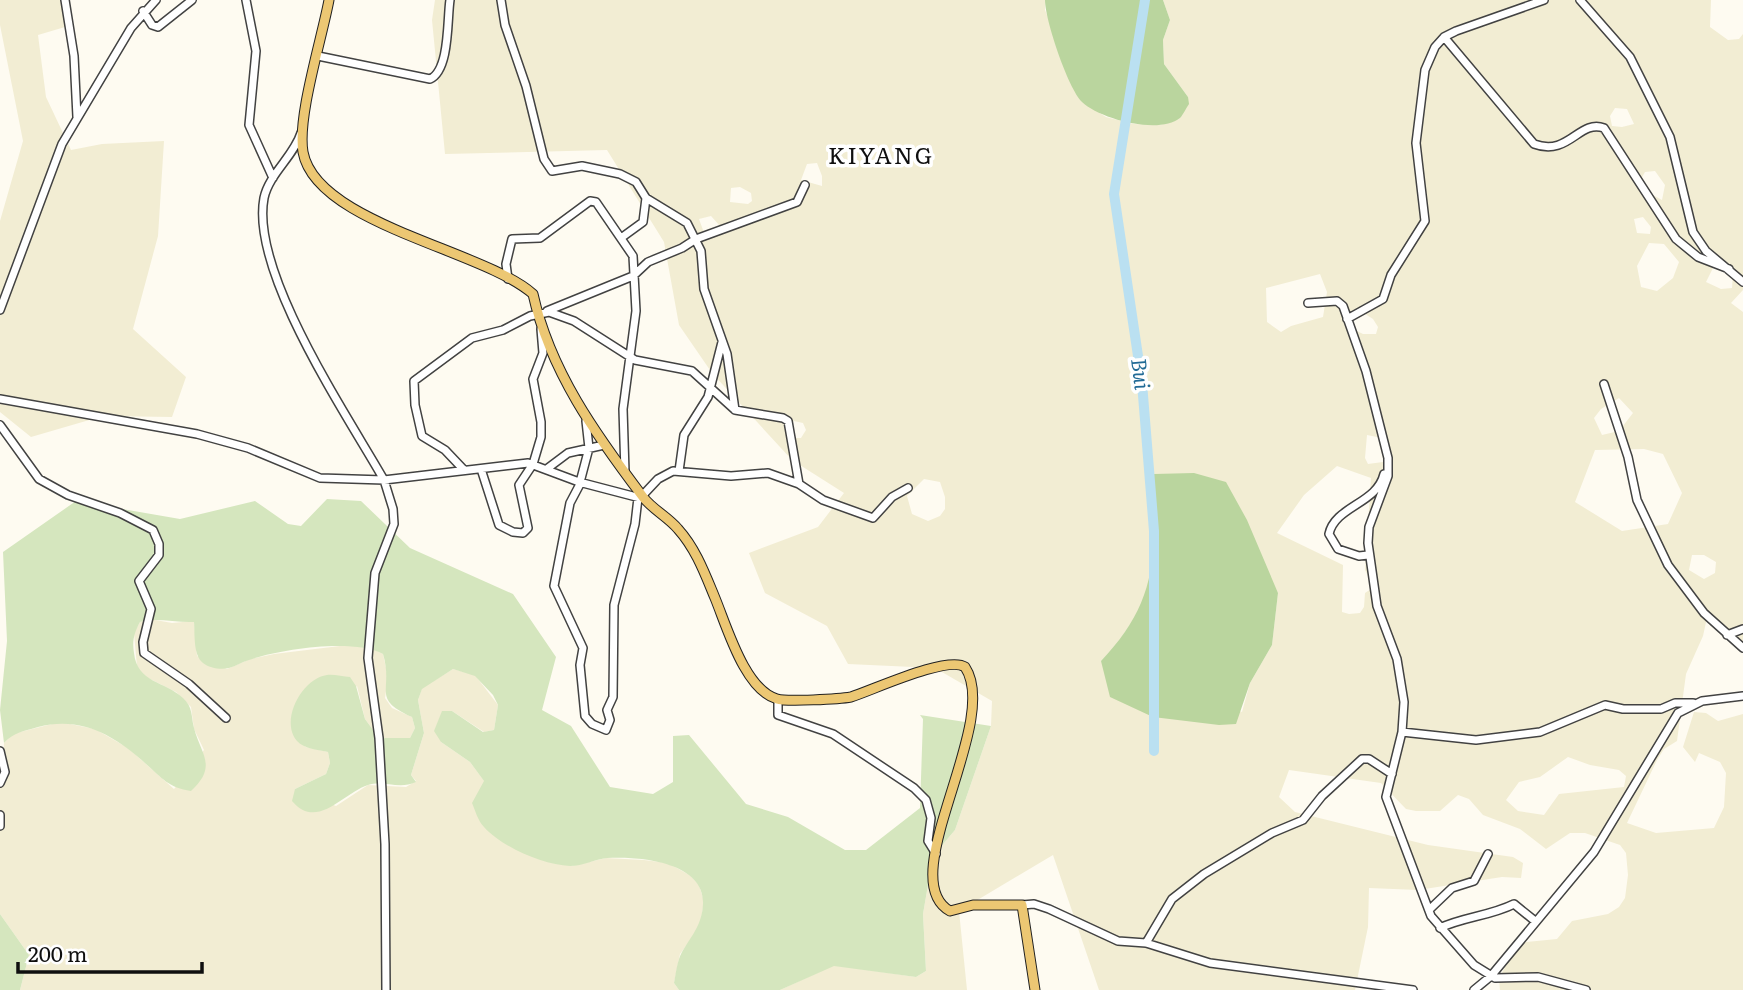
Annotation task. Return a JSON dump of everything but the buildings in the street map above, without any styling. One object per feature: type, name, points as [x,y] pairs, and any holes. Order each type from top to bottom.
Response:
[{"type":"main road","points":[[329,0],[303,122],[303,150],[309,170],[330,191],[386,226],[508,280],[533,294],[538,317],[559,371],[580,408],[641,497],[678,528],[690,546],[704,571],[741,661],[760,690],[778,700],[850,697],[948,663],[965,667],[971,688],[971,727],[936,854],[933,892],[942,906],[950,911],[973,905],[1022,905],[1035,990]]},
{"type":"street","points":[[65,0],[74,56],[77,118]]},
{"type":"street","points":[[0,310],[62,144],[143,11],[156,0]]},
{"type":"street","points":[[143,11],[152,25],[158,27],[192,0]]},
{"type":"street","points":[[246,0],[256,51],[248,125],[274,178]]},
{"type":"street","points":[[318,56],[430,79],[439,71],[447,44],[450,0]]},
{"type":"street","points":[[500,0],[505,24],[526,86],[544,159],[552,171],[582,166],[620,174],[636,182],[646,198],[687,223],[701,251],[704,289],[731,374],[734,410]]},
{"type":"street","points":[[1347,319],[1356,317],[1384,299],[1394,269],[1423,229],[1425,214],[1416,133],[1425,70],[1435,47],[1444,37],[1544,0]]},
{"type":"street","points":[[1580,0],[1630,57],[1673,144],[1681,191],[1693,232],[1706,251],[1743,282]]},
{"type":"street","points":[[1444,37],[1534,144],[1556,148],[1590,128],[1604,128],[1676,239],[1698,257],[1729,269]]},
{"type":"street","points":[[303,122],[300,137],[265,193],[262,216],[267,246],[290,310],[384,480],[393,509],[394,524],[375,573],[368,658],[379,738],[384,830],[386,990]]},
{"type":"street","points":[[464,470],[444,450],[422,436],[415,405],[414,382],[472,338],[538,317],[634,276],[648,262],[696,239],[797,202],[805,185]]},
{"type":"street","points":[[621,238],[643,222],[646,198]]},
{"type":"street","points":[[508,280],[506,264],[512,239],[540,238],[590,201],[596,202],[633,256],[636,311],[623,402],[625,475]]},
{"type":"street","points":[[1308,303],[1339,302],[1366,372],[1388,457],[1386,488],[1369,527],[1368,555],[1377,606],[1401,679],[1402,732],[1386,797],[1429,910],[1440,928],[1474,965],[1491,976],[1499,979],[1538,977],[1586,990]]},
{"type":"street","points":[[538,317],[549,312],[574,321],[631,357],[692,371],[734,410],[788,421],[799,484]]},
{"type":"street","points":[[481,469],[499,526],[523,533],[528,528],[519,485],[533,464],[541,428],[533,379],[544,351],[538,317]]},
{"type":"street","points":[[679,471],[685,432],[711,390],[722,342]]},
{"type":"street","points":[[1604,384],[1628,457],[1637,500],[1668,565],[1704,613],[1743,648]]},
{"type":"street","points":[[0,400],[197,434],[248,448],[320,478],[384,480],[533,464],[579,482],[641,497]]},
{"type":"street","points":[[580,408],[588,426],[590,448],[579,486],[570,503],[554,586],[583,648],[580,665],[585,716],[592,724],[606,730],[610,720],[607,710],[613,697],[614,605],[641,497],[658,479],[668,472],[679,471],[731,476],[768,473],[799,484],[823,500],[873,518],[892,497],[908,488]]},
{"type":"street","points":[[0,425],[38,479],[68,495],[120,513],[153,530],[159,544],[159,555],[139,581],[151,609],[143,642],[144,653],[189,684],[226,718]]},
{"type":"street","points":[[548,468],[568,453],[604,445]]},
{"type":"street","points":[[614,457],[625,451]]},
{"type":"street","points":[[1368,555],[1359,556],[1338,549],[1330,540],[1330,528],[1375,492],[1382,482],[1388,457]]},
{"type":"street","points":[[1727,635],[1743,629]]},
{"type":"street","points":[[1402,732],[1476,740],[1540,732],[1605,705],[1623,709],[1661,709],[1681,702],[1693,703],[1743,696]]},
{"type":"street","points":[[778,700],[778,715],[834,734],[914,788],[926,800],[931,818],[928,841],[936,854]]},
{"type":"street","points":[[1474,990],[1491,976],[1594,852],[1678,713],[1681,702]]},
{"type":"street","points":[[1678,713],[1693,703]]},
{"type":"street","points":[[0,751],[5,772],[0,783]]},
{"type":"street","points":[[1146,943],[1172,899],[1216,867],[1272,834],[1303,821],[1322,796],[1362,759],[1369,759],[1392,774]]},
{"type":"street","points":[[0,815],[0,826]]},
{"type":"street","points":[[1429,910],[1452,888],[1474,881],[1488,854]]},
{"type":"street","points":[[1022,905],[1034,904],[1049,909],[1118,941],[1146,943],[1210,963],[1413,990]]},
{"type":"street","points":[[1440,928],[1454,922],[1498,913],[1514,904],[1535,921]]},
{"type":"shaded area","points":[[0,0],[65,0],[65,27],[38,35],[46,97],[71,150],[102,144],[164,141],[158,236],[133,329],[186,377],[172,417],[103,416],[31,437],[0,412],[0,221],[23,141],[0,25]]},
{"type":"shaded area","points":[[435,0],[1045,0],[1045,10],[1081,101],[1106,117],[1134,124],[1160,125],[1179,119],[1188,97],[1164,64],[1163,40],[1170,20],[1163,0],[1711,0],[1710,27],[1728,40],[1739,39],[1743,34],[1743,290],[1731,303],[1743,312],[1743,652],[1732,644],[1708,613],[1703,636],[1686,674],[1677,741],[1664,749],[1657,760],[1627,823],[1656,833],[1714,828],[1724,807],[1726,773],[1720,762],[1699,753],[1695,762],[1683,747],[1694,712],[1706,713],[1718,721],[1743,714],[1743,990],[1500,990],[1499,979],[1517,943],[1557,939],[1572,921],[1608,914],[1619,907],[1625,898],[1628,875],[1626,853],[1620,845],[1585,833],[1570,833],[1546,849],[1520,829],[1483,815],[1469,799],[1458,795],[1440,811],[1416,811],[1406,809],[1381,783],[1289,770],[1279,797],[1295,812],[1428,845],[1513,857],[1523,863],[1521,878],[1502,877],[1418,890],[1369,888],[1368,927],[1355,990],[1099,990],[1053,855],[959,911],[967,990],[780,990],[834,965],[916,977],[926,971],[923,914],[933,856],[955,830],[991,726],[992,701],[935,668],[848,664],[827,626],[765,593],[749,553],[818,527],[844,493],[792,460],[712,373],[679,325],[664,242],[607,150],[445,154],[432,20]],"holes":[[[1615,108],[1627,109],[1634,124],[1612,126],[1610,116]],[[817,163],[822,176],[822,186],[801,180],[807,164]],[[1655,171],[1665,185],[1662,200],[1651,194],[1641,179],[1645,172]],[[740,187],[751,193],[752,201],[748,204],[730,202],[731,188]],[[711,216],[720,226],[718,231],[709,234],[703,230],[699,219]],[[1643,217],[1651,227],[1650,234],[1637,233],[1634,219]],[[1649,243],[1664,244],[1679,262],[1673,278],[1657,291],[1641,287],[1637,266]],[[1714,266],[1733,275],[1732,288],[1721,289],[1706,282]],[[1320,274],[1327,292],[1323,317],[1291,326],[1281,332],[1267,322],[1266,288]],[[1359,310],[1373,319],[1378,327],[1376,334],[1363,334],[1353,329],[1350,321]],[[1619,398],[1633,413],[1619,431],[1602,435],[1594,418],[1601,409]],[[794,421],[803,423],[806,430],[801,438],[793,438],[788,426]],[[1367,435],[1382,438],[1386,456],[1383,462],[1368,464],[1365,458]],[[1644,449],[1663,454],[1682,493],[1668,524],[1622,531],[1575,502],[1595,450]],[[1337,466],[1371,478],[1365,570],[1374,587],[1365,593],[1364,607],[1360,613],[1342,612],[1343,565],[1277,533],[1304,495]],[[924,479],[940,482],[945,497],[945,509],[940,516],[928,521],[912,514],[907,496]],[[1148,493],[1260,559],[1278,593],[1272,645],[1250,683],[1242,712],[1101,661],[1117,644],[1142,607],[1151,573],[1154,531]],[[1692,555],[1704,555],[1716,562],[1715,573],[1704,579],[1689,570]],[[1568,757],[1590,765],[1619,770],[1626,776],[1624,787],[1559,794],[1544,815],[1518,811],[1506,800],[1519,782],[1540,777]]]},
{"type":"shaded area","points":[[150,619],[172,623],[194,621],[197,656],[227,669],[250,659],[274,654],[348,645],[373,649],[383,654],[388,677],[385,698],[392,708],[412,717],[415,728],[410,738],[379,738],[365,719],[357,686],[297,740],[306,747],[328,752],[330,763],[326,774],[295,789],[336,806],[368,785],[406,787],[416,781],[411,775],[424,733],[418,700],[422,688],[453,669],[475,675],[498,705],[494,730],[484,732],[452,711],[441,742],[470,762],[485,782],[572,866],[606,858],[668,863],[691,876],[699,885],[704,901],[700,927],[680,954],[674,983],[679,990],[20,990],[29,955],[0,914],[0,769],[3,765],[4,743],[12,734],[60,722],[95,729],[128,748],[174,789],[204,750],[194,729],[191,707],[176,692],[144,676],[137,667],[134,633],[140,622]]},
{"type":"green space","points":[[1045,0],[1163,0],[1170,20],[1163,40],[1164,64],[1188,97],[1189,104],[1181,117],[1158,125],[1130,123],[1102,114],[1082,102],[1070,83],[1058,53]]},
{"type":"green space","points":[[1194,473],[1226,482],[1247,520],[1278,593],[1272,645],[1250,683],[1236,724],[1219,725],[1153,717],[1110,697],[1101,661],[1134,618],[1147,587],[1153,553],[1154,525],[1150,497],[1154,474]]},
{"type":"green space","points":[[327,499],[361,501],[410,548],[513,594],[556,657],[542,710],[571,726],[610,787],[653,794],[673,782],[673,736],[689,735],[746,804],[788,817],[845,850],[866,850],[920,808],[923,719],[920,715],[991,726],[955,830],[933,856],[923,914],[926,971],[916,977],[834,966],[780,990],[679,990],[674,983],[679,959],[696,930],[703,904],[701,890],[693,878],[667,864],[635,858],[607,858],[575,866],[559,865],[524,854],[492,834],[480,822],[472,803],[484,781],[470,762],[441,742],[434,731],[442,711],[452,711],[483,732],[494,730],[498,705],[493,695],[475,676],[453,669],[422,689],[418,700],[424,733],[411,775],[416,782],[404,785],[368,785],[320,811],[301,809],[292,801],[295,789],[326,774],[330,763],[328,752],[304,746],[292,732],[292,712],[296,701],[310,684],[327,675],[350,677],[356,686],[365,719],[379,738],[410,738],[415,728],[412,717],[391,704],[387,698],[383,654],[370,649],[336,646],[297,649],[219,669],[208,666],[200,659],[195,644],[194,622],[140,622],[133,645],[140,670],[176,692],[190,708],[206,767],[191,791],[171,785],[122,744],[83,726],[54,724],[38,727],[15,734],[4,743],[0,710],[7,641],[3,552],[76,501],[180,519],[255,501],[288,524],[301,526]]},
{"type":"green space","points":[[0,914],[29,955],[20,990],[0,990]]},
{"type":"waterway","name":"Bui","points":[[1145,0],[1114,194],[1142,383],[1154,531],[1154,751]]},
{"type":"district","name":"KIYANG","points":[[881,156]]}]
